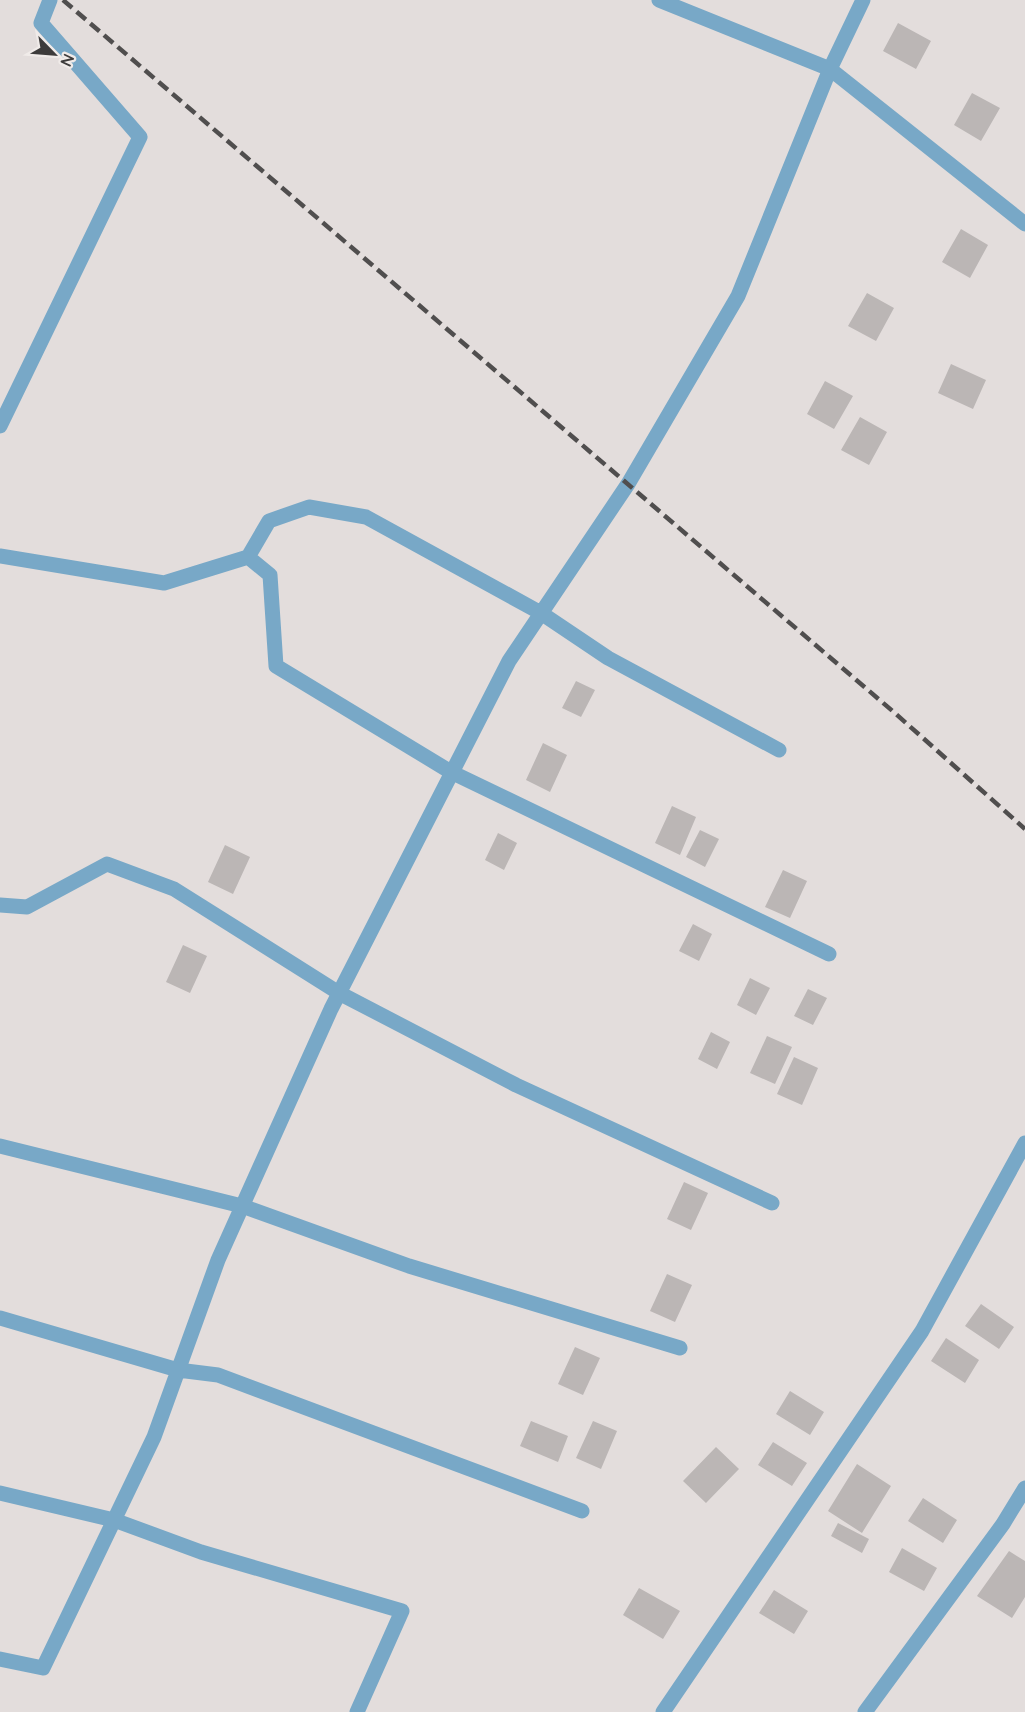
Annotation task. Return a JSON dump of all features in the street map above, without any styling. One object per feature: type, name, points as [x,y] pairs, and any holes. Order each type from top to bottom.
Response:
[{"type":"street","points":[[0,426],[140,137],[41,23],[50,0]]},
{"type":"street","points":[[659,0],[830,69],[1025,224]]},
{"type":"street","points":[[0,1659],[43,1668],[154,1437],[218,1260],[339,993],[509,660],[628,484],[738,296],[830,69],[863,0]]},
{"type":"street","points":[[0,556],[164,583],[248,557],[269,521],[309,507],[366,517],[542,613],[608,658],[779,750]]},
{"type":"street","points":[[248,557],[270,575],[276,666],[451,772],[829,954]]},
{"type":"street","points":[[0,905],[27,907],[107,864],[174,889],[339,993],[516,1085],[772,1203]]},
{"type":"street","points":[[663,1712],[922,1331],[1025,1143]]},
{"type":"street","points":[[0,1146],[242,1206],[409,1266],[680,1348]]},
{"type":"street","points":[[0,1318],[178,1370],[218,1375],[582,1511]]},
{"type":"street","points":[[865,1712],[1003,1524],[1025,1488]]},
{"type":"street","points":[[0,1493],[114,1520],[201,1552],[402,1611],[357,1712]]},
{"type":"building","points":[[898,23],[931,41],[916,69],[883,51]]},
{"type":"building","points":[[972,93],[1000,108],[981,141],[954,125]]},
{"type":"building","points":[[961,229],[988,245],[970,278],[942,262]]},
{"type":"building","points":[[867,293],[894,308],[876,341],[848,326]]},
{"type":"building","points":[[951,364],[986,380],[973,409],[938,393]]},
{"type":"building","points":[[825,381],[853,396],[834,429],[807,414]]},
{"type":"building","points":[[860,417],[887,432],[869,465],[841,450]]},
{"type":"building","points":[[576,681],[595,690],[581,717],[562,708]]},
{"type":"building","points":[[543,743],[567,755],[550,792],[526,780]]},
{"type":"building","points":[[672,806],[696,817],[680,855],[655,843]]},
{"type":"building","points":[[700,830],[719,839],[705,867],[686,857]]},
{"type":"building","points":[[498,833],[517,843],[504,870],[485,860]]},
{"type":"building","points":[[225,845],[250,857],[233,894],[208,882]]},
{"type":"building","points":[[783,870],[807,881],[790,918],[765,907]]},
{"type":"building","points":[[693,924],[712,934],[699,961],[679,951]]},
{"type":"building","points":[[183,945],[207,956],[190,993],[166,982]]},
{"type":"building","points":[[750,978],[770,988],[756,1015],[737,1005]]},
{"type":"building","points":[[808,989],[827,998],[813,1025],[794,1016]]},
{"type":"building","points":[[711,1032],[730,1042],[717,1069],[698,1059]]},
{"type":"building","points":[[767,1036],[792,1047],[775,1084],[750,1073]]},
{"type":"building","points":[[794,1057],[818,1068],[802,1105],[777,1094]]},
{"type":"building","points":[[684,1182],[708,1193],[691,1230],[667,1219]]},
{"type":"building","points":[[667,1274],[692,1285],[675,1322],[650,1311]]},
{"type":"building","points":[[981,1304],[1014,1327],[999,1349],[965,1326]]},
{"type":"building","points":[[946,1338],[979,1360],[965,1383],[931,1361]]},
{"type":"building","points":[[575,1347],[600,1358],[583,1395],[558,1384]]},
{"type":"building","points":[[790,1391],[824,1412],[810,1435],[776,1414]]},
{"type":"building","points":[[531,1421],[568,1436],[558,1462],[520,1446]]},
{"type":"building","points":[[593,1421],[617,1431],[601,1469],[576,1458]]},
{"type":"building","points":[[773,1442],[807,1463],[792,1486],[758,1465]]},
{"type":"building","points":[[716,1447],[739,1469],[706,1503],[683,1481]]},
{"type":"building","points":[[857,1464],[891,1486],[862,1533],[828,1511]]},
{"type":"building","points":[[923,1498],[957,1520],[943,1543],[908,1521]]},
{"type":"building","points":[[838,1523],[869,1539],[862,1553],[831,1536]]},
{"type":"building","points":[[902,1548],[937,1568],[924,1591],[889,1572]]},
{"type":"building","points":[[1009,1551],[1025,1561],[1025,1597],[1012,1618],[977,1596]]},
{"type":"building","points":[[639,1588],[680,1611],[663,1639],[623,1615]]},
{"type":"building","points":[[774,1590],[808,1611],[794,1634],[759,1613]]},
{"type":"railway","points":[[63,0],[896,714],[1025,829]]}]
